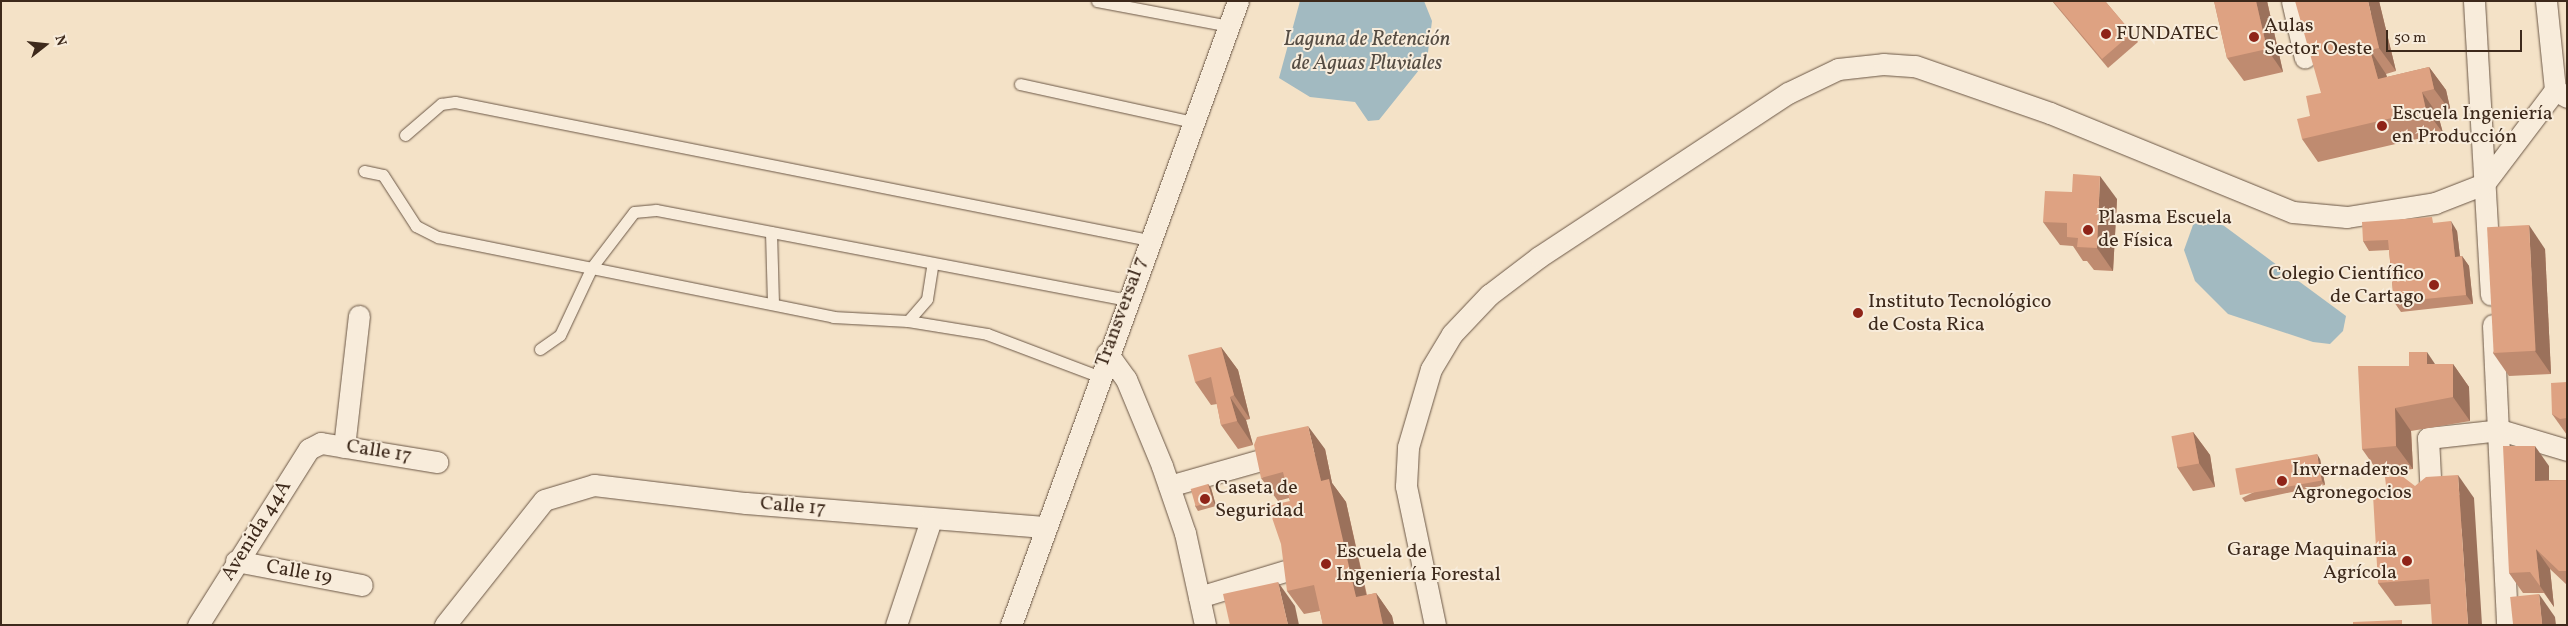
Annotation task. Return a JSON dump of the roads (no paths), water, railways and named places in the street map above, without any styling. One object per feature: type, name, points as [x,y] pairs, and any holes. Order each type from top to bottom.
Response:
[{"type":"street","name":"Transversal 7","points":[[1011,625],[1098,376],[1238,1]]},
{"type":"street","points":[[2292,1],[2305,58]]},
{"type":"street","points":[[2474,1],[2500,430],[2507,625]]},
{"type":"street","points":[[1435,625],[1406,486],[1408,447],[1427,378],[1452,334],[1489,294],[1539,257],[1703,146],[1788,94],[1838,69],[1883,64],[1946,74],[2293,212],[2348,217],[2394,212],[2435,203],[2484,184],[2561,93],[2546,1]]},
{"type":"street","points":[[344,447],[359,316]]},
{"type":"street","points":[[1107,353],[1126,379],[1168,486],[1205,625]]},
{"type":"street","points":[[2431,497],[2428,438],[2500,430],[2567,450]]},
{"type":"street","name":"Calle 17","points":[[321,443],[438,462]]},
{"type":"street","name":"Avenida 44A","points":[[198,625],[236,561],[309,448],[321,443]]},
{"type":"street","points":[[1168,486],[1262,460]]},
{"type":"street","name":"Calle 17","points":[[445,625],[544,500],[594,485],[931,520],[1044,527]]},
{"type":"street","points":[[896,625],[931,520]]},
{"type":"street","name":"Calle 19","points":[[236,561],[362,585]]},
{"type":"street","points":[[1199,597],[1285,571]]},
{"type":"lane","points":[[1097,1],[1229,26]]},
{"type":"lane","points":[[1020,84],[1193,122]]},
{"type":"lane","points":[[405,135],[441,104],[455,102],[1149,240]]},
{"type":"lane","points":[[364,170],[383,175],[416,226],[438,237],[774,302],[833,317],[908,322],[987,334],[1098,376]]},
{"type":"lane","points":[[540,350],[560,335],[592,267],[634,212],[656,210],[1127,300]]},
{"type":"lane","points":[[771,232],[774,302]]},
{"type":"lane","points":[[908,322],[927,300],[933,263]]},
{"type":"water","name":"Laguna de Retención de Aguas Pluviales","points":[[1300,1],[1424,1],[1432,21],[1427,60],[1379,120],[1368,121],[1355,102],[1310,97],[1279,78]]},
{"type":"water","points":[[2208,214],[2346,316],[2343,331],[2330,344],[2313,342],[2228,314],[2195,281],[2184,250],[2193,225]]},
{"type":"place","name":"FUNDATEC","points":[[2106,34]]},
{"type":"place","name":"Aulas Sector Oeste","points":[[2254,37]]},
{"type":"place","name":"Escuela Ingeniería en Producción","points":[[2382,126]]},
{"type":"place","name":"Plasma Escuela de Física","points":[[2088,230]]},
{"type":"place","name":"Colegio Científico de Cartago","points":[[2434,285]]},
{"type":"place","name":"Instituto Tecnológico de Costa Rica","points":[[1858,313]]},
{"type":"place","name":"Invernaderos Agronegocios","points":[[2282,481]]},
{"type":"place","name":"Caseta de Seguridad","points":[[1205,499]]},
{"type":"place","name":"Garage Maquinaria Agrícola","points":[[2407,561]]},
{"type":"place","name":"Escuela de Ingeniería Forestal","points":[[1326,564]]}]
